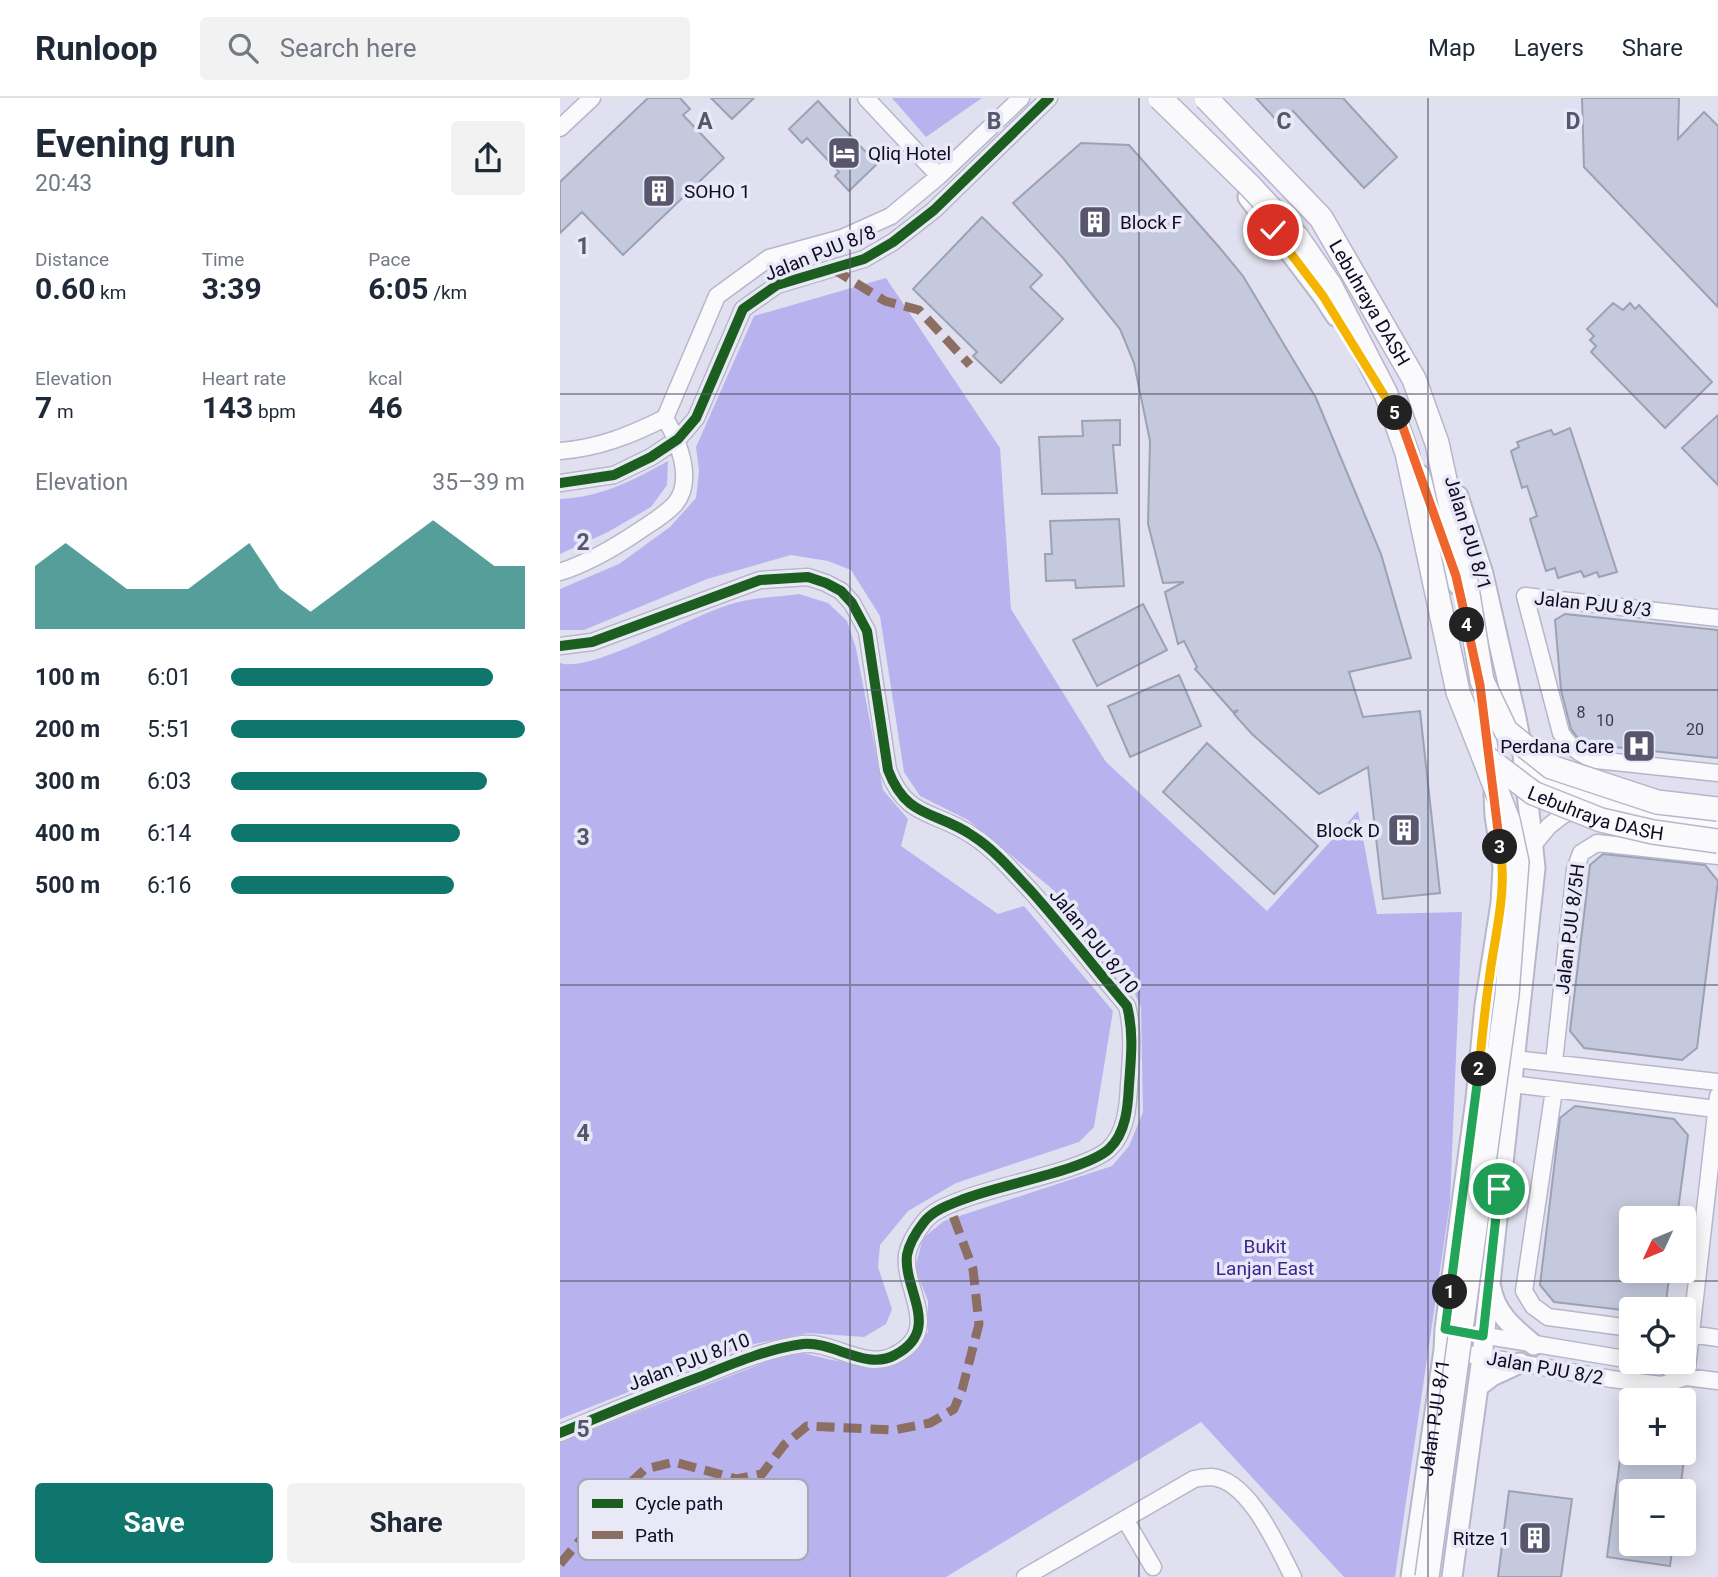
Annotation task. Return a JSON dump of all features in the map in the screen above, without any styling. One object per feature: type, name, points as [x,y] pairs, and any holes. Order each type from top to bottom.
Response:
[{"type":"highway","name":"Lebuhraya DASH","points":[[1158,98],[1250,186],[1297,237],[1331,285],[1376,373],[1407,453],[1458,692],[1483,755],[1533,793],[1601,820],[1653,832],[1718,841]]},
{"type":"highway","name":"Lebuhraya DASH","points":[[1207,98],[1321,218],[1414,379],[1437,443],[1463,562],[1482,681],[1506,731],[1551,767],[1657,802],[1718,812]]},
{"type":"highway","points":[[1427,1577],[1507,995],[1517,862],[1508,820],[1483,755]]},
{"type":"main road","name":"Jalan PJU 8/1","points":[[1158,98],[1217,157],[1323,296],[1401,422],[1456,576],[1480,685],[1503,867],[1501,903],[1485,1005],[1476,1099],[1444,1350],[1410,1577]]},
{"type":"main road","name":"Jalan PJU 8/1","points":[[1207,98],[1237,126],[1333,250],[1405,366],[1451,476],[1483,574],[1523,755],[1535,867],[1479,1386],[1462,1491],[1452,1577]]},
{"type":"main road","points":[[1489,1277],[1500,1313],[1534,1345]]},
{"type":"main road","points":[[1479,1386],[1492,1376],[1520,1363]]},
{"type":"street","points":[[560,128],[592,98]]},
{"type":"street","points":[[866,98],[939,176]]},
{"type":"street","name":"Jalan PJU 8/8","points":[[665,418],[717,296],[769,258],[842,238],[891,216],[939,176],[1021,98]]},
{"type":"street","name":"Jalan PJU 8/8","points":[[560,483],[614,475],[651,457],[678,439],[696,418],[743,309],[777,285],[864,258],[893,242],[934,210],[1049,98]]},
{"type":"street","points":[[560,452],[590,449],[630,435],[665,418],[678,439],[683,472],[676,502],[665,513],[598,557],[560,572]]},
{"type":"street","name":"Jalan PJU 8/10","points":[[560,646],[592,642],[760,580],[808,577],[841,591],[852,603],[867,631],[888,769],[894,785],[906,801],[921,812],[972,835],[1013,872],[1127,1006],[1132,1044],[1125,1121],[1110,1148],[1100,1156],[1068,1168],[976,1194],[925,1220],[907,1255],[908,1272],[919,1310],[919,1324],[915,1336],[896,1355],[878,1361],[806,1344],[762,1352],[560,1433]]},
{"type":"street","name":"Jalan PJU 8/3","points":[[1718,618],[1525,596],[1561,733],[1573,748],[1587,758],[1597,760],[1718,773]]},
{"type":"street","points":[[1523,755],[1542,775],[1569,790],[1718,812]]},
{"type":"street","points":[[1534,844],[1549,826],[1563,815],[1588,807],[1718,825]]},
{"type":"street","name":"Jalan PJU 8/5H","points":[[1554,1062],[1575,870],[1581,853],[1597,843],[1718,856]]},
{"type":"street","points":[[1515,1059],[1718,1082]]},
{"type":"street","points":[[1512,1084],[1554,1090],[1717,1102],[1713,1177],[1693,1297]]},
{"type":"street","points":[[1554,1090],[1524,1291],[1533,1306],[1548,1317],[1619,1326]]},
{"type":"street","name":"Jalan PJU 8/2","points":[[1445,1329],[1619,1358]]},
{"type":"street","points":[[1696,1335],[1718,1338]]},
{"type":"street","name":"Jalan PJU 8/2","points":[[1444,1350],[1662,1385],[1686,1377]]},
{"type":"street","name":"Jalan PJU 8/2","points":[[1680,1374],[1718,1381]]},
{"type":"street","points":[[1025,1577],[1194,1479],[1212,1477],[1225,1481],[1243,1495],[1260,1514],[1293,1577]]},
{"type":"street","points":[[1125,1519],[1153,1567]]},
{"type":"green space","points":[[892,98],[982,98],[926,137]]},
{"type":"green space","name":"Bukit Lanjan East","points":[[886,278],[1000,448],[1011,609],[1106,762],[1267,911],[1358,811],[1377,914],[1462,912],[1450,1202],[1395,1577],[1344,1577],[1201,1422],[946,1577],[560,1577],[560,1442],[794,1351],[875,1366],[909,1353],[928,1332],[928,1301],[915,1268],[923,1238],[944,1221],[1112,1166],[1129,1146],[1143,1112],[1141,1007],[1128,979],[1050,887],[968,820],[920,796],[904,772],[880,616],[851,570],[828,561],[791,555],[707,579],[584,630],[560,630],[560,589],[619,564],[670,527],[696,498],[699,471],[696,447],[754,316]]},
{"type":"green space","points":[[668,461],[667,485],[651,507],[608,532],[560,554],[560,499],[603,491]]},
{"type":"green space","points":[[799,594],[828,603],[847,621],[856,648],[883,790],[908,819],[901,846],[998,914],[1024,906],[1113,1011],[1094,1127],[1079,1142],[956,1183],[908,1211],[880,1245],[878,1267],[892,1309],[886,1324],[864,1337],[808,1333],[745,1346],[560,1419],[560,663],[575,664],[620,651],[721,607],[761,598]]},
{"type":"building","points":[[648,98],[680,98],[690,109],[683,115],[724,158],[623,255],[582,212],[560,233],[560,182]]},
{"type":"building","points":[[711,98],[754,98],[732,119]]},
{"type":"building","points":[[1256,98],[1343,98],[1397,157],[1364,188],[1293,111],[1279,123]]},
{"type":"building","points":[[1582,98],[1679,98],[1678,139],[1704,112],[1718,126],[1718,307],[1584,167]]},
{"type":"building","name":"Qliq Hotel","points":[[818,101],[877,164],[849,191],[835,176],[839,172],[807,138],[802,143],[789,129]]},
{"type":"building","points":[[1081,143],[1129,145],[1243,276],[1316,398],[1381,554],[1411,658],[1349,672],[1363,717],[1420,711],[1440,893],[1383,899],[1368,767],[1319,794],[1252,734],[1234,714],[1238,710],[1233,712],[1195,669],[1197,667],[1184,641],[1178,644],[1165,592],[1184,582],[1163,583],[1148,524],[1150,441],[1134,363],[1120,329],[1063,258],[1013,203]]},
{"type":"building","points":[[982,217],[1042,275],[1030,287],[1063,319],[1001,383],[973,356],[977,352],[913,289]]},
{"type":"building","points":[[1613,303],[1623,310],[1630,303],[1635,309],[1639,305],[1712,382],[1665,428],[1591,352],[1596,346],[1590,340],[1594,336],[1587,329]]},
{"type":"building","points":[[1718,415],[1718,485],[1682,448]]},
{"type":"building","points":[[1120,420],[1120,445],[1113,445],[1117,493],[1042,494],[1039,437],[1083,436],[1082,421]]},
{"type":"building","points":[[1570,428],[1617,572],[1599,577],[1597,572],[1584,577],[1581,571],[1558,578],[1555,568],[1546,571],[1530,519],[1537,516],[1527,486],[1522,488],[1511,451],[1519,447],[1517,442],[1551,430],[1554,435]]},
{"type":"building","points":[[1119,519],[1124,586],[1076,588],[1075,580],[1046,581],[1045,554],[1052,554],[1050,521]]},
{"type":"building","points":[[1143,604],[1167,650],[1097,686],[1073,640]]},
{"type":"building","points":[[1565,614],[1718,630],[1718,758],[1586,744],[1577,737],[1571,729],[1561,690],[1555,620]]},
{"type":"building","points":[[1179,675],[1201,726],[1130,757],[1108,706]]},
{"type":"building","points":[[1207,743],[1318,846],[1274,894],[1163,792]]},
{"type":"building","points":[[1603,854],[1705,865],[1718,881],[1697,1048],[1682,1060],[1584,1048],[1570,1031],[1590,865]]},
{"type":"building","points":[[1575,1106],[1674,1119],[1688,1135],[1679,1206],[1619,1206],[1619,1283],[1668,1283],[1667,1297],[1619,1297],[1619,1310],[1554,1302],[1540,1285],[1560,1118]]},
{"type":"building","points":[[1619,1465],[1683,1465],[1682,1479],[1619,1479],[1619,1556],[1671,1556],[1670,1566],[1607,1557]]},
{"type":"building","name":"Ritze 1","points":[[1509,1491],[1572,1499],[1561,1577],[1498,1577]]},
{"type":"marked path","points":[[833,269],[885,301],[919,310],[970,365]]},
{"type":"marked path","points":[[737,1479],[762,1474],[784,1445],[807,1426],[894,1430],[930,1423],[954,1409],[962,1390],[979,1324],[973,1269],[949,1205]]},
{"type":"marked path","points":[[635,1479],[645,1469],[674,1462],[737,1479]]},
{"type":"marked path","points":[[560,1564],[578,1543]]},
{"type":"cycle path","points":[[560,483],[614,475],[651,457],[678,439],[696,418],[743,309],[777,285],[864,259],[893,242],[934,210],[1049,98]]},
{"type":"cycle path","points":[[560,646],[592,642],[760,580],[808,577],[841,591],[852,603],[867,631],[888,770],[896,786],[913,806],[960,828],[1004,862],[1127,1006],[1131,1026],[1128,1102],[1125,1119],[1115,1143],[1098,1157],[1082,1164],[979,1194],[954,1203],[928,1218],[914,1238],[907,1255],[907,1268],[919,1322],[917,1334],[909,1345],[895,1355],[873,1360],[814,1344],[776,1349],[736,1362],[560,1433]]},
{"type":"place","name":"Qliq Hotel","points":[[844,153]]},
{"type":"place","name":"SOHO 1","points":[[659,191]]},
{"type":"place","name":"Block F","points":[[1095,222]]},
{"type":"place","name":"Perdana Care","points":[[1639,746]]},
{"type":"place","name":"Block D","points":[[1404,830]]},
{"type":"place","name":"Ritze 1","points":[[1535,1538]]},
{"type":"route","points":[[1273,230],[1323,296],[1401,422],[1456,576],[1480,685],[1503,867],[1501,903],[1485,1005],[1476,1099],[1445,1329],[1483,1336],[1499,1189]]}]
